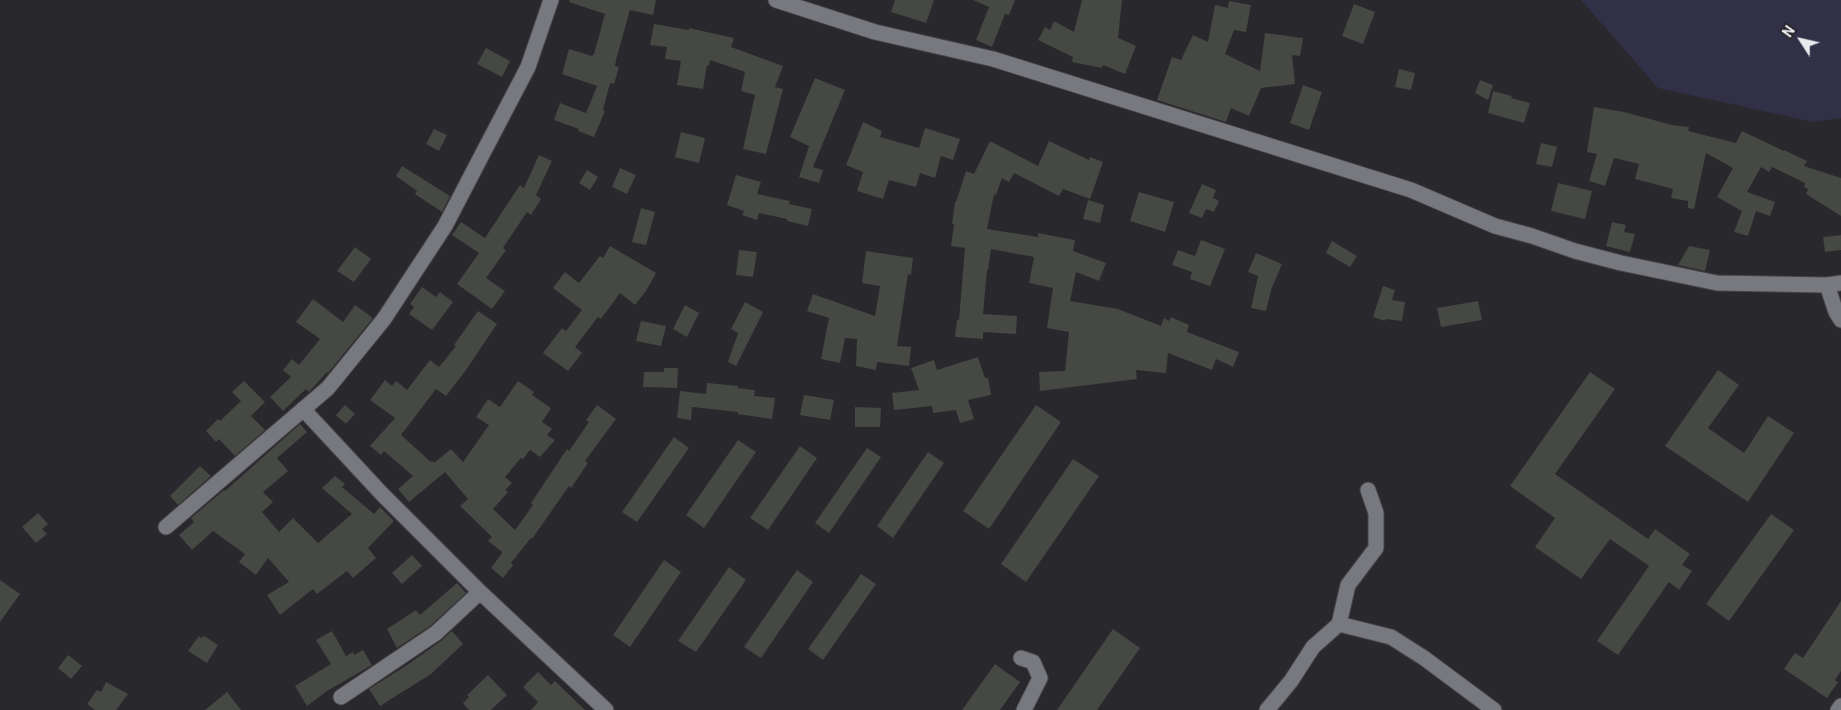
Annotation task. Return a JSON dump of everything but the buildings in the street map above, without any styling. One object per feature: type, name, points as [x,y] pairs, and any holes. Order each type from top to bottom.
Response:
[{"type":"street","points":[[166,527],[328,388],[384,318],[445,226],[528,67],[550,0]]},
{"type":"street","points":[[776,0],[875,32],[993,59],[1411,190],[1495,226],[1575,251],[1621,263],[1717,283],[1834,284],[1836,312],[1841,320]]},
{"type":"street","points":[[303,409],[382,494],[480,592],[606,710]]},
{"type":"street","points":[[1266,710],[1291,681],[1313,647],[1339,624],[1348,585],[1376,548],[1376,513],[1368,490]]},
{"type":"street","points":[[341,697],[436,633],[480,592]]},
{"type":"street","points":[[1339,624],[1391,637],[1424,658],[1494,710]]},
{"type":"street","points":[[1021,658],[1033,662],[1040,678],[1024,710]]},
{"type":"street","points":[[1838,710],[1841,706]]},
{"type":"shaded area","points":[[1581,0],[1841,0],[1841,118],[1813,122],[1658,88]]}]
